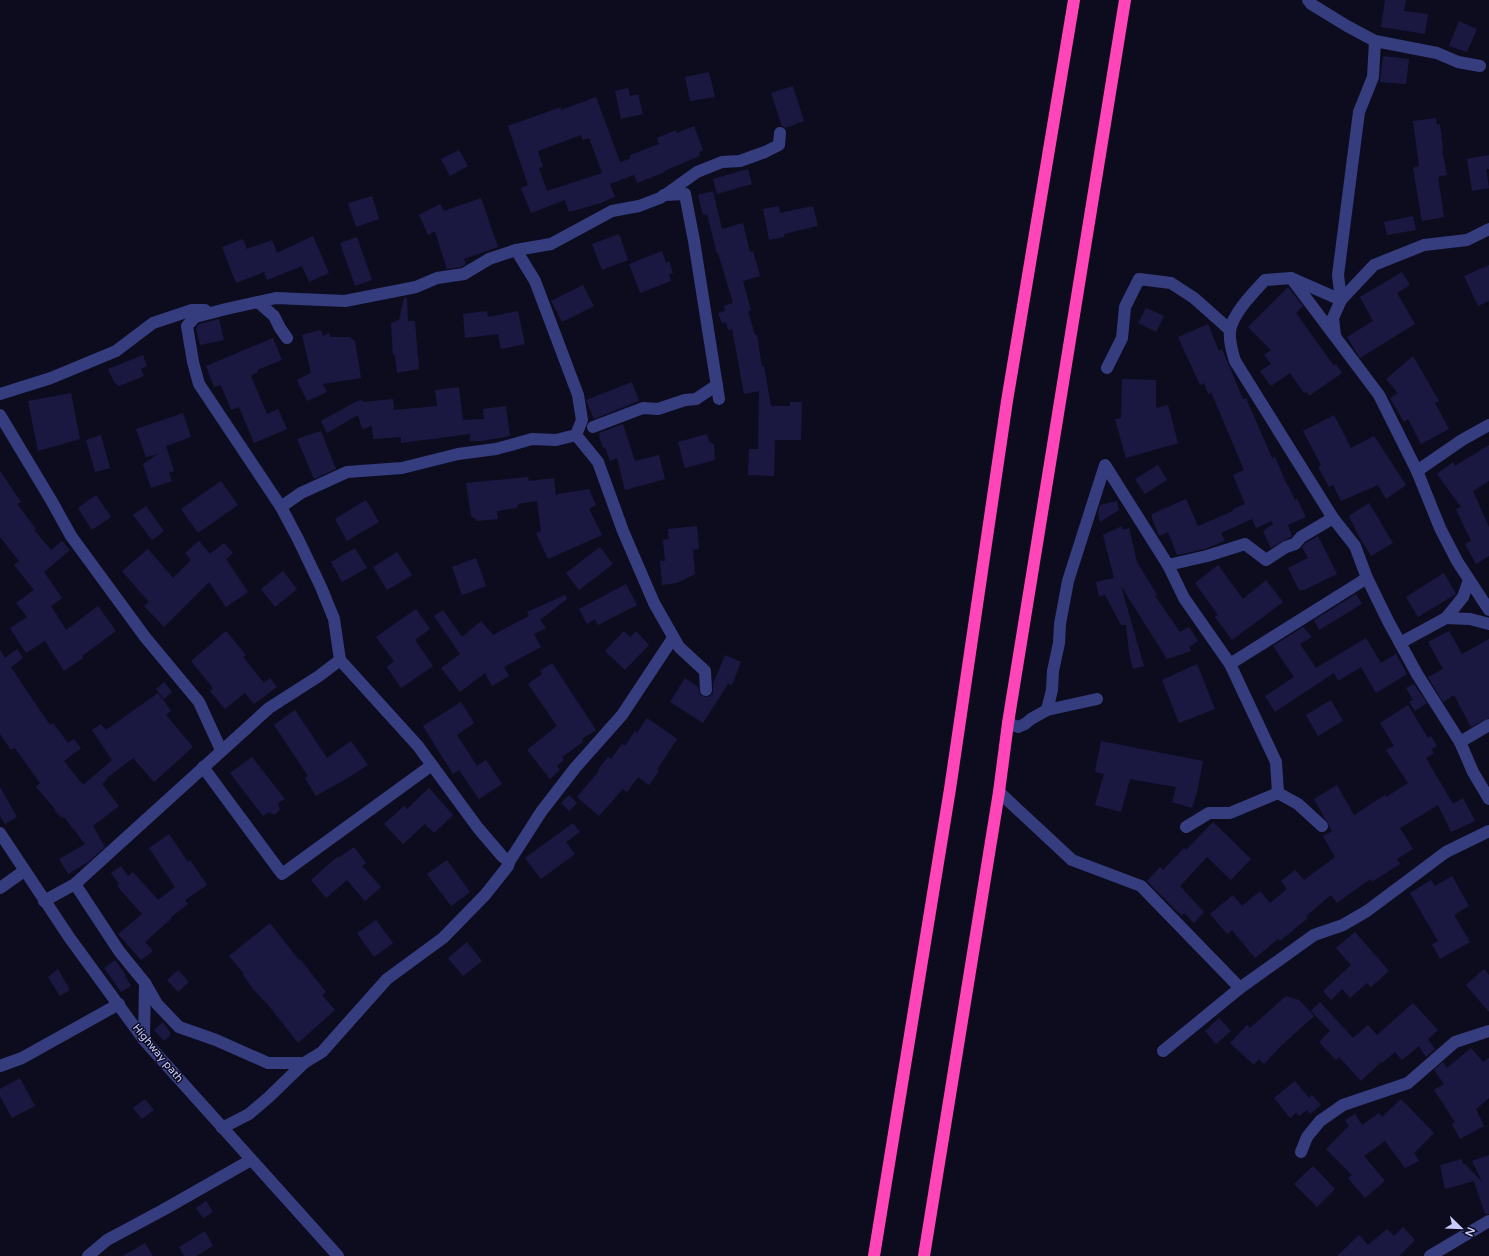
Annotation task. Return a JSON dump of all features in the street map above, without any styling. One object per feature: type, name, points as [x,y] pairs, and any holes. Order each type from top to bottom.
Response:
[{"type":"highway","points":[[874,1256],[950,789],[1007,401],[1074,0]]},
{"type":"highway","points":[[924,1256],[999,792],[1008,723],[1125,0]]},
{"type":"street","points":[[1313,1],[1346,26],[1375,41],[1436,53],[1458,62],[1480,66]]},
{"type":"street","points":[[1341,300],[1338,275],[1345,214],[1359,112],[1373,78],[1375,41]]},
{"type":"street","points":[[509,862],[478,828],[418,746],[340,660],[332,613],[321,587],[281,507],[199,384],[193,362],[187,326],[195,317],[276,298],[345,301],[416,287],[436,278],[464,274],[489,259],[516,250],[551,244],[612,211],[639,206],[664,196],[697,172],[706,168],[722,162],[740,161],[765,152],[779,145],[780,133]]},
{"type":"street","points":[[664,196],[685,194],[705,307],[719,399]]},
{"type":"street","points":[[1335,337],[1333,318],[1341,300],[1374,265],[1424,245],[1466,240],[1489,229]]},
{"type":"street","points":[[516,250],[535,281],[578,395],[582,420],[576,435]]},
{"type":"street","points":[[1341,300],[1291,278],[1265,280],[1239,311],[1230,330],[1230,346],[1235,361],[1333,518],[1355,546],[1367,578],[1388,621],[1417,674],[1460,742],[1473,772],[1489,799]]},
{"type":"street","points":[[1291,278],[1379,394],[1417,471],[1440,528],[1457,561],[1489,610]]},
{"type":"street","points":[[1107,368],[1122,338],[1126,307],[1139,279],[1171,283],[1194,298],[1230,330]]},
{"type":"street","points":[[258,302],[274,316],[287,338]]},
{"type":"street","points":[[0,394],[51,378],[116,351],[153,323],[192,310],[226,309]]},
{"type":"street","points":[[593,427],[643,408],[658,408],[684,400],[696,399],[716,385]]},
{"type":"street","points":[[0,415],[71,536],[145,637],[199,702],[221,750]]},
{"type":"street","points":[[1417,471],[1462,440],[1489,425]]},
{"type":"street","points":[[281,507],[301,493],[347,472],[402,468],[458,454],[496,449],[532,439],[556,440],[576,435]]},
{"type":"street","points":[[576,435],[598,462],[623,531],[654,603],[679,647],[705,671],[706,690]]},
{"type":"street","points":[[1047,710],[1052,690],[1053,671],[1059,643],[1060,624],[1068,581],[1105,465],[1168,565],[1184,598],[1230,664],[1276,762],[1278,793]]},
{"type":"street","points":[[1168,565],[1207,556],[1245,544],[1266,560],[1295,544],[1301,537],[1333,518]]},
{"type":"street","points":[[1230,664],[1367,578]]},
{"type":"street","points":[[1400,643],[1446,618],[1463,597],[1469,580]]},
{"type":"street","points":[[1446,618],[1470,619],[1489,624]]},
{"type":"street","points":[[222,1128],[249,1114],[304,1063],[322,1052],[386,979],[443,938],[503,875],[509,862],[541,812],[570,774],[622,715],[674,638]]},
{"type":"street","points":[[44,901],[75,884],[269,708],[319,676],[340,660]]},
{"type":"street","points":[[1008,723],[1018,727],[1047,710],[1097,699]]},
{"type":"street","points":[[1460,742],[1489,726]]},
{"type":"street","points":[[203,767],[282,874],[432,765]]},
{"type":"street","points":[[999,792],[1072,860],[1141,886],[1240,988]]},
{"type":"street","points":[[1278,793],[1298,804],[1322,826]]},
{"type":"street","points":[[1186,827],[1210,813],[1230,813],[1278,793]]},
{"type":"street","points":[[1163,1051],[1240,988],[1314,935],[1343,926],[1367,911],[1446,852],[1489,831]]},
{"type":"street","name":"Highway path","points":[[0,833],[44,901],[144,1040],[338,1256]]},
{"type":"street","points":[[0,888],[24,871]]},
{"type":"street","points":[[75,884],[119,952],[145,983],[157,1004],[179,1027],[216,1040],[268,1063],[304,1063]]},
{"type":"street","points":[[144,1040],[145,983]]},
{"type":"street","points":[[0,1066],[22,1058],[119,1004]]},
{"type":"street","points":[[1301,1152],[1307,1137],[1320,1121],[1343,1105],[1408,1083],[1455,1042],[1489,1031]]},
{"type":"street","points":[[88,1256],[107,1240],[251,1160]]},
{"type":"street","points":[[1430,1256],[1489,1221]]},
{"type":"building","points":[[1385,0],[1406,0],[1404,11],[1428,14],[1425,34],[1381,27]]},
{"type":"building","points":[[1459,21],[1477,29],[1467,52],[1449,46]]},
{"type":"building","points":[[1383,56],[1409,59],[1406,84],[1380,82]]},
{"type":"building","points":[[709,72],[715,97],[690,101],[685,77]]},
{"type":"building","points":[[793,86],[804,121],[785,128],[782,126],[771,93]]},
{"type":"building","points":[[628,88],[630,96],[638,94],[643,114],[621,119],[615,91]]},
{"type":"building","points":[[596,97],[620,162],[630,159],[630,155],[659,144],[657,138],[676,130],[677,133],[694,126],[703,150],[699,152],[700,156],[637,183],[634,175],[610,184],[615,197],[601,203],[569,212],[565,200],[531,213],[521,188],[528,185],[508,126],[561,107],[561,110]],"holes":[[[581,135],[583,140],[589,138],[602,173],[547,191],[539,168],[543,167],[538,151]]]},
{"type":"building","points":[[1436,118],[1437,125],[1440,124],[1442,150],[1447,175],[1438,177],[1444,217],[1422,221],[1413,168],[1419,166],[1413,121]]},
{"type":"building","points":[[459,150],[468,166],[450,176],[441,159]]},
{"type":"building","points":[[1489,155],[1489,169],[1486,169],[1489,188],[1472,191],[1467,159]]},
{"type":"building","points":[[748,169],[752,184],[717,194],[713,179]]},
{"type":"building","points":[[713,191],[722,229],[743,223],[750,252],[753,251],[760,276],[743,281],[751,310],[748,311],[755,335],[757,335],[762,367],[764,366],[771,406],[790,406],[790,402],[802,402],[801,440],[775,440],[774,476],[748,475],[749,449],[758,449],[759,391],[744,394],[732,329],[728,330],[726,322],[722,323],[718,313],[725,311],[724,306],[733,303],[718,253],[717,254],[707,214],[703,215],[698,195]]},
{"type":"building","points":[[372,196],[379,219],[356,227],[348,203]]},
{"type":"building","points":[[481,198],[498,247],[464,259],[466,264],[461,267],[447,269],[435,231],[428,235],[419,215],[440,204],[444,211]]},
{"type":"building","points":[[779,206],[780,213],[813,206],[818,226],[784,234],[784,237],[769,240],[763,209]]},
{"type":"building","points":[[1413,216],[1416,230],[1387,235],[1384,222]]},
{"type":"building","points":[[619,234],[628,260],[602,270],[592,244]]},
{"type":"building","points":[[313,236],[329,273],[309,282],[302,266],[267,280],[264,272],[236,283],[222,247],[243,239],[247,249],[272,240],[277,253]]},
{"type":"building","points":[[357,237],[372,280],[355,286],[340,243]]},
{"type":"building","points":[[662,251],[666,263],[669,261],[673,273],[669,274],[671,281],[640,293],[629,264]]},
{"type":"building","points":[[1489,265],[1489,301],[1478,306],[1464,276]]},
{"type":"building","points":[[1402,272],[1410,285],[1397,293],[1415,324],[1360,358],[1347,337],[1373,321],[1360,297]]},
{"type":"building","points":[[583,285],[594,306],[562,322],[551,301]]},
{"type":"building","points":[[1288,287],[1303,306],[1296,313],[1334,366],[1336,364],[1342,373],[1309,396],[1307,392],[1304,393],[1290,373],[1271,386],[1260,371],[1271,364],[1264,355],[1271,350],[1248,327]]},
{"type":"building","points":[[404,298],[407,298],[408,321],[415,321],[419,369],[397,373],[395,355],[393,355],[391,323],[399,320]]},
{"type":"building","points":[[1146,308],[1164,316],[1156,332],[1138,323]]},
{"type":"building","points":[[487,311],[488,317],[518,311],[525,344],[501,349],[498,334],[465,338],[463,314]]},
{"type":"building","points":[[219,319],[224,340],[200,345],[196,328],[199,324]]},
{"type":"building","points":[[1208,324],[1219,351],[1222,349],[1243,399],[1246,398],[1272,458],[1275,457],[1287,485],[1295,500],[1297,499],[1306,517],[1288,525],[1292,536],[1271,548],[1263,531],[1273,524],[1272,521],[1256,528],[1252,519],[1221,533],[1225,541],[1205,549],[1177,555],[1168,532],[1159,536],[1152,518],[1152,514],[1186,499],[1198,526],[1233,511],[1233,509],[1245,504],[1233,475],[1244,470],[1211,392],[1208,394],[1204,383],[1200,385],[1178,337]]},
{"type":"building","points":[[321,330],[323,336],[329,333],[331,337],[349,337],[355,341],[361,378],[323,384],[327,392],[307,401],[297,380],[311,373],[302,335]]},
{"type":"building","points":[[273,338],[282,360],[257,370],[258,372],[251,376],[267,414],[278,409],[287,429],[254,443],[239,407],[231,410],[221,385],[214,387],[206,366]]},
{"type":"building","points":[[143,355],[147,366],[141,369],[144,376],[119,386],[114,382],[108,369]]},
{"type":"building","points":[[1413,356],[1439,401],[1435,403],[1449,429],[1421,444],[1408,419],[1404,422],[1390,398],[1398,393],[1386,379]]},
{"type":"building","points":[[1122,379],[1156,380],[1156,408],[1168,405],[1178,443],[1126,458],[1115,419],[1121,418]]},
{"type":"building","points":[[632,382],[639,401],[594,419],[586,400]]},
{"type":"building","points":[[459,387],[463,420],[484,419],[483,409],[506,406],[510,436],[482,441],[470,441],[470,434],[401,443],[401,437],[373,439],[372,426],[362,429],[358,415],[327,433],[321,421],[355,402],[362,400],[363,402],[393,399],[394,410],[437,406],[435,390]]},
{"type":"building","points":[[71,393],[80,439],[38,451],[28,401]]},
{"type":"building","points":[[183,413],[191,437],[166,446],[174,471],[169,473],[172,481],[151,488],[143,464],[158,454],[146,457],[136,429]]},
{"type":"building","points":[[1334,415],[1351,448],[1374,436],[1406,485],[1386,499],[1378,485],[1341,501],[1333,485],[1329,487],[1318,467],[1321,465],[1303,431]]},
{"type":"building","points":[[623,424],[635,461],[659,455],[665,479],[625,490],[617,458],[610,461],[599,436],[599,433]]},
{"type":"building","points":[[321,431],[336,469],[314,479],[297,439]]},
{"type":"building","points":[[707,434],[709,442],[714,444],[715,460],[685,468],[678,442]]},
{"type":"building","points":[[101,435],[110,468],[95,472],[86,440]]},
{"type":"building","points":[[1489,445],[1489,481],[1473,491],[1489,527],[1489,556],[1476,564],[1465,544],[1471,541],[1456,509],[1461,507],[1437,474],[1453,462],[1455,466]]},
{"type":"building","points":[[1158,465],[1167,480],[1145,494],[1135,479]]},
{"type":"building","points":[[0,471],[21,502],[17,504],[36,529],[34,530],[51,550],[62,541],[70,550],[44,572],[62,598],[51,606],[66,630],[98,606],[116,631],[82,656],[83,658],[64,671],[45,641],[26,653],[10,628],[27,617],[16,603],[34,590],[14,565],[19,561],[0,537]]},
{"type":"building","points":[[528,477],[529,481],[554,478],[556,496],[558,494],[589,489],[596,505],[589,509],[602,535],[548,559],[536,533],[541,531],[537,501],[518,504],[517,508],[497,511],[498,519],[478,521],[471,516],[466,483]]},
{"type":"building","points":[[221,481],[238,505],[198,533],[181,509]]},
{"type":"building","points":[[96,495],[111,517],[92,530],[78,508]]},
{"type":"building","points":[[366,500],[379,522],[347,541],[335,519]]},
{"type":"building","points":[[1117,501],[1119,510],[1100,522],[1098,512],[1100,505]]},
{"type":"building","points":[[1369,503],[1393,543],[1371,556],[1349,516]]},
{"type":"building","points":[[146,506],[164,531],[152,540],[133,515]]},
{"type":"building","points":[[697,526],[699,549],[693,550],[695,574],[677,583],[662,585],[660,561],[665,561],[663,540],[669,539],[668,529]]},
{"type":"building","points":[[1122,526],[1123,530],[1129,528],[1137,562],[1157,595],[1155,596],[1180,632],[1189,627],[1198,641],[1189,647],[1191,651],[1167,659],[1121,586],[1144,666],[1133,669],[1129,652],[1126,625],[1121,625],[1105,595],[1099,596],[1096,582],[1114,578],[1103,535]]},
{"type":"building","points":[[1318,536],[1337,574],[1304,590],[1299,590],[1288,568],[1308,558],[1302,547]]},
{"type":"building","points":[[199,541],[210,554],[224,543],[233,553],[226,559],[248,592],[226,607],[209,582],[164,627],[144,606],[149,602],[122,571],[148,549],[173,578],[191,560],[185,553]]},
{"type":"building","points":[[600,547],[613,564],[579,590],[566,573]]},
{"type":"building","points":[[355,548],[367,568],[342,582],[331,562]]},
{"type":"building","points":[[397,552],[412,575],[387,590],[373,567]]},
{"type":"building","points":[[476,558],[486,586],[462,595],[452,567]]},
{"type":"building","points":[[1218,565],[1243,599],[1266,580],[1283,602],[1232,640],[1215,617],[1218,615],[1195,583]]},
{"type":"building","points":[[283,571],[297,589],[275,607],[261,589]]},
{"type":"building","points":[[1444,573],[1456,594],[1418,617],[1406,597]]},
{"type":"building","points":[[626,584],[637,605],[598,625],[595,619],[587,624],[579,609]]},
{"type":"building","points":[[1356,594],[1362,604],[1319,630],[1314,620]]},
{"type":"building","points":[[565,595],[567,599],[540,620],[546,628],[534,634],[541,647],[504,667],[509,676],[492,686],[485,673],[460,692],[441,668],[460,654],[434,616],[443,610],[462,637],[481,621],[493,635],[529,616],[527,612]]},
{"type":"building","points":[[416,609],[430,629],[415,640],[433,666],[401,688],[387,667],[394,661],[376,637]]},
{"type":"building","points":[[1303,627],[1312,637],[1300,644],[1316,668],[1366,638],[1381,663],[1396,654],[1407,674],[1376,693],[1361,667],[1338,681],[1334,673],[1275,712],[1265,696],[1294,677],[1273,646]]},
{"type":"building","points":[[226,631],[246,655],[243,657],[264,683],[270,678],[277,687],[254,704],[245,693],[225,709],[210,691],[213,688],[191,661]]},
{"type":"building","points":[[624,631],[630,637],[636,631],[649,645],[625,670],[605,651]]},
{"type":"building","points":[[1449,631],[1462,654],[1489,639],[1489,718],[1471,727],[1454,695],[1443,702],[1428,677],[1443,669],[1428,642]]},
{"type":"building","points":[[17,649],[23,658],[11,667],[50,725],[53,723],[68,743],[74,739],[81,748],[64,761],[83,785],[112,760],[92,730],[101,724],[106,730],[158,693],[171,711],[166,715],[193,747],[154,782],[133,758],[107,778],[102,784],[119,806],[93,826],[105,847],[88,862],[68,874],[59,859],[85,844],[64,817],[62,818],[54,810],[55,809],[36,787],[40,783],[15,748],[11,750],[0,734],[0,650],[5,658]]},
{"type":"building","points":[[725,655],[741,662],[732,685],[728,684],[703,723],[670,702],[685,678],[698,687],[702,696],[710,696],[713,693],[713,684]]},
{"type":"building","points":[[552,663],[596,730],[582,739],[583,742],[562,757],[564,760],[557,766],[560,770],[550,779],[527,750],[557,726],[528,684],[542,674],[540,671]]},
{"type":"building","points":[[1197,664],[1215,709],[1179,723],[1162,680]]},
{"type":"building","points":[[164,682],[172,692],[164,699],[156,689]]},
{"type":"building","points":[[1414,684],[1427,703],[1415,711],[1409,702],[1413,700],[1406,688]]},
{"type":"building","points":[[1331,700],[1343,721],[1318,736],[1306,715]]},
{"type":"building","points":[[461,702],[474,723],[457,735],[477,766],[486,760],[502,784],[479,799],[459,770],[453,774],[423,726]]},
{"type":"building","points":[[1408,705],[1428,738],[1431,736],[1437,746],[1431,749],[1434,753],[1426,758],[1453,804],[1463,798],[1475,821],[1451,832],[1438,805],[1400,828],[1413,849],[1397,859],[1400,864],[1372,882],[1370,879],[1337,903],[1331,895],[1306,916],[1308,918],[1280,941],[1278,939],[1255,958],[1232,930],[1227,934],[1210,914],[1233,895],[1242,906],[1260,891],[1270,903],[1287,889],[1281,881],[1295,870],[1304,880],[1335,857],[1323,836],[1332,831],[1314,799],[1337,785],[1354,815],[1385,795],[1386,797],[1408,783],[1386,750],[1394,746],[1380,723]]},
{"type":"building","points":[[295,710],[327,758],[351,741],[368,765],[316,796],[305,778],[308,776],[274,725]]},
{"type":"building","points":[[647,718],[677,739],[657,770],[659,771],[649,785],[638,777],[627,792],[623,789],[599,816],[577,797],[599,771],[598,770],[608,757],[611,759],[622,744],[625,746],[635,731],[637,733]]},
{"type":"building","points":[[1101,741],[1203,761],[1197,792],[1192,808],[1172,802],[1176,787],[1130,779],[1121,812],[1095,805],[1104,774],[1095,772]]},
{"type":"building","points":[[252,757],[285,799],[278,803],[280,810],[274,815],[269,812],[263,816],[230,773]]},
{"type":"building","points":[[0,787],[17,817],[5,824],[0,816]]},
{"type":"building","points":[[429,788],[453,815],[434,833],[425,824],[403,844],[384,824],[404,806],[407,809]]},
{"type":"building","points":[[569,795],[577,803],[569,811],[561,803]]},
{"type":"building","points":[[1213,822],[1251,859],[1231,880],[1207,857],[1180,886],[1204,912],[1194,923],[1184,913],[1182,916],[1147,881],[1160,867],[1163,870],[1184,848],[1186,850]]},
{"type":"building","points":[[573,823],[580,832],[566,842],[575,854],[541,879],[525,858]]},
{"type":"building","points":[[169,834],[188,862],[190,860],[207,885],[185,900],[188,904],[171,917],[172,918],[145,942],[153,951],[141,960],[118,934],[142,914],[117,886],[119,884],[111,873],[121,866],[128,876],[133,872],[158,900],[175,887],[149,848]]},
{"type":"building","points":[[354,847],[366,863],[362,866],[381,887],[365,901],[347,880],[326,898],[311,880],[337,857],[338,858]]},
{"type":"building","points":[[447,860],[470,892],[451,906],[427,874]]},
{"type":"building","points":[[1452,876],[1469,906],[1454,915],[1470,942],[1440,959],[1432,944],[1438,941],[1410,893],[1431,880],[1435,886]]},
{"type":"building","points":[[376,920],[393,943],[374,957],[357,933]]},
{"type":"building","points":[[270,923],[326,992],[322,995],[335,1010],[298,1043],[269,1006],[253,989],[243,975],[244,974],[229,956]]},
{"type":"building","points":[[1355,932],[1389,971],[1371,987],[1367,983],[1350,998],[1342,989],[1331,1000],[1323,991],[1351,965],[1336,948]]},
{"type":"building","points":[[467,942],[482,961],[463,976],[448,958]]},
{"type":"building","points":[[115,960],[126,975],[125,976],[131,986],[121,992],[104,968]]},
{"type":"building","points":[[58,969],[70,990],[60,996],[48,977]]},
{"type":"building","points":[[1484,969],[1489,975],[1489,1012],[1466,985]]},
{"type":"building","points":[[178,970],[189,982],[178,992],[167,980]]},
{"type":"building","points":[[1286,996],[1299,1000],[1314,1016],[1281,1046],[1264,1064],[1259,1059],[1254,1065],[1230,1043],[1247,1025],[1250,1028]]},
{"type":"building","points":[[1320,1002],[1353,1038],[1368,1025],[1377,1035],[1413,1003],[1438,1030],[1428,1039],[1435,1049],[1426,1057],[1419,1046],[1402,1060],[1395,1052],[1382,1063],[1381,1062],[1361,1081],[1339,1057],[1336,1060],[1319,1042],[1330,1031],[1311,1011]]},
{"type":"building","points":[[1219,1018],[1231,1031],[1216,1044],[1205,1031]]},
{"type":"building","points":[[163,1022],[170,1032],[170,1036],[164,1041],[154,1030]]},
{"type":"building","points":[[1471,1048],[1483,1062],[1489,1058],[1489,1098],[1476,1109],[1484,1126],[1460,1139],[1452,1124],[1455,1122],[1434,1090],[1444,1084],[1434,1070],[1443,1062],[1447,1068]]},
{"type":"building","points":[[20,1078],[35,1106],[12,1118],[0,1096],[0,1089]]},
{"type":"building","points":[[1295,1081],[1309,1098],[1312,1095],[1321,1105],[1310,1114],[1307,1110],[1299,1116],[1296,1113],[1290,1118],[1274,1098]]},
{"type":"building","points":[[145,1099],[154,1110],[142,1119],[133,1108]]},
{"type":"building","points":[[1401,1099],[1434,1133],[1414,1153],[1419,1161],[1405,1168],[1385,1141],[1364,1156],[1385,1181],[1365,1198],[1348,1178],[1352,1175],[1326,1149],[1349,1126],[1345,1120],[1355,1114],[1362,1125],[1379,1113],[1382,1117]]},
{"type":"building","points":[[1489,1155],[1489,1214],[1485,1214],[1474,1181],[1445,1189],[1440,1165],[1462,1159],[1463,1164],[1465,1164],[1483,1183],[1472,1161]]},
{"type":"building","points":[[1313,1166],[1335,1189],[1317,1207],[1294,1184]]},
{"type":"building","points":[[206,1201],[213,1212],[203,1218],[196,1208]]},
{"type":"building","points":[[1403,1227],[1415,1240],[1399,1256],[1337,1256],[1359,1235],[1368,1245],[1387,1229],[1394,1236]]},
{"type":"building","points":[[205,1231],[213,1246],[196,1256],[184,1256],[179,1247]]},
{"type":"building","points":[[145,1243],[153,1256],[123,1256]]}]
